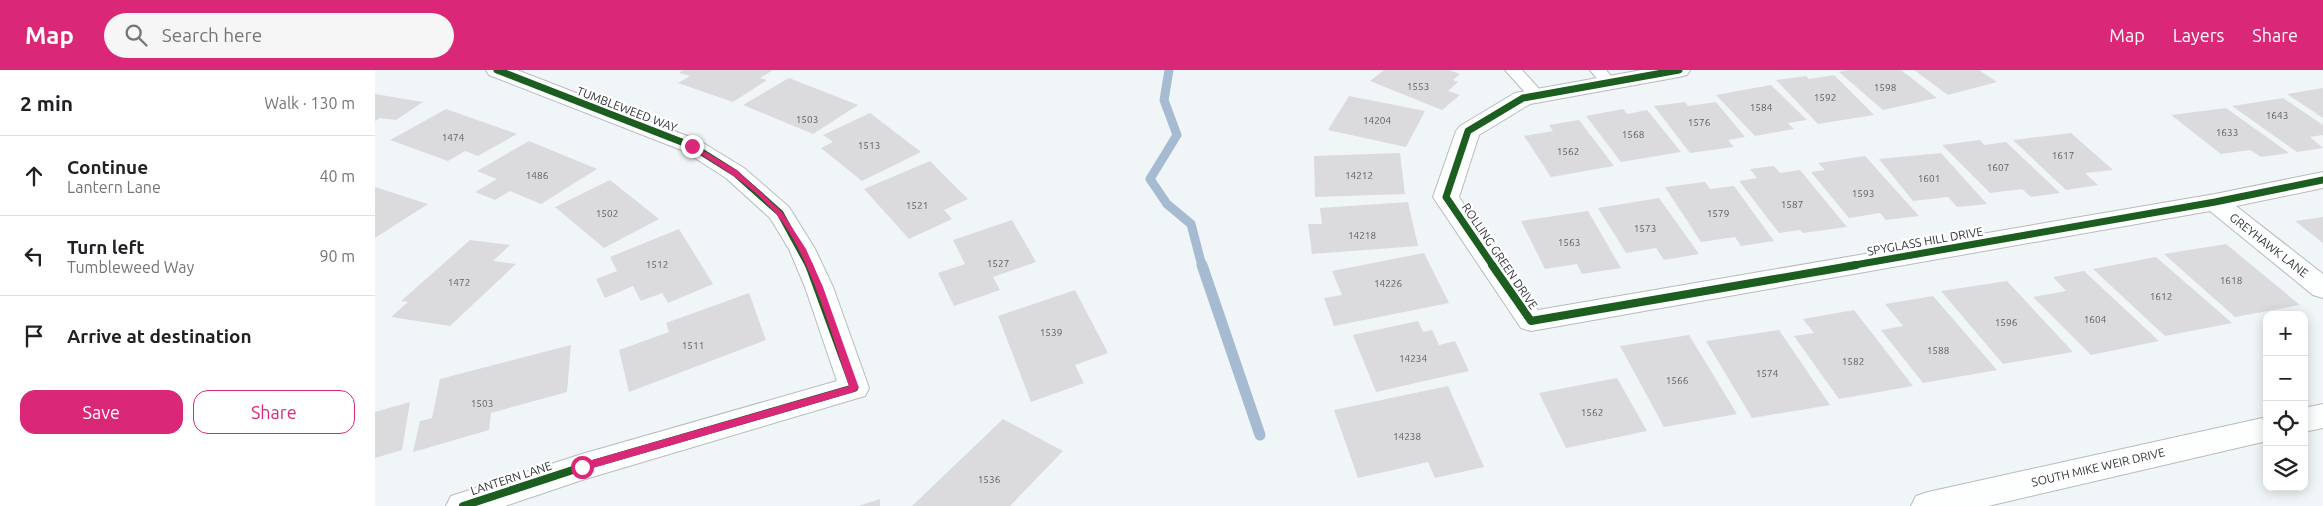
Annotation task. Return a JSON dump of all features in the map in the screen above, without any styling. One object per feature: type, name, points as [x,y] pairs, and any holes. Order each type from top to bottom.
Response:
[{"type":"street","name":"TUMBLEWEED WAY","points":[[497,70],[692,146],[735,173],[780,214],[802,249],[819,287],[854,388]]},
{"type":"street","name":"ROLLING GREEN DRIVE","points":[[1531,321],[1447,197],[1468,131],[1523,98],[1537,96],[1604,76],[1679,70]]},
{"type":"street","name":"SPYGLASS HILL DRIVE","points":[[1531,321],[2215,202],[2323,180]]},
{"type":"street","name":"GREYHAWK LANE","points":[[2215,202],[2323,288]]},
{"type":"street","name":"LANTERN LANE","points":[[463,506],[582,467],[854,388]]},
{"type":"street","points":[[2308,419],[2323,416]]},
{"type":"street","name":"SOUTH MIKE WEIR DRIVE","points":[[1928,506],[2263,430]]},
{"type":"lane","points":[[1513,70],[1537,96]]},
{"type":"building","points":[[683,70],[773,70],[760,78],[767,80],[733,102],[678,83],[690,76],[679,73]]},
{"type":"building","points":[[1384,70],[1449,70],[1460,74],[1453,80],[1458,82],[1448,91],[1460,95],[1442,110],[1370,81]]},
{"type":"building","points":[[1848,70],[1901,70],[1937,98],[1883,110],[1839,72]]},
{"type":"building","points":[[1914,70],[1979,70],[1997,82],[1948,95]]},
{"type":"building","points":[[1834,75],[1874,115],[1818,124],[1776,80],[1806,76],[1809,79]]},
{"type":"building","points":[[789,78],[858,105],[813,134],[743,105]]},
{"type":"building","points":[[1771,85],[1807,120],[1788,123],[1794,129],[1755,136],[1716,95]]},
{"type":"building","points":[[2323,88],[2323,118],[2287,94]]},
{"type":"building","points":[[375,94],[423,102],[396,120],[380,118],[375,121]]},
{"type":"building","points":[[1349,96],[1425,111],[1406,147],[1328,130]]},
{"type":"building","points":[[2283,98],[2323,125],[2323,135],[2310,137],[2323,148],[2297,152],[2232,106]]},
{"type":"building","points":[[1685,102],[1688,106],[1716,102],[1745,137],[1728,140],[1734,147],[1690,153],[1654,106]]},
{"type":"building","points":[[2226,108],[2289,153],[2261,157],[2250,150],[2221,154],[2171,115]]},
{"type":"building","points":[[446,109],[517,134],[478,156],[465,151],[448,161],[390,140]]},
{"type":"building","points":[[1623,109],[1627,114],[1647,110],[1681,152],[1621,162],[1586,116]]},
{"type":"building","points":[[870,113],[921,152],[862,181],[821,148],[833,142],[823,135]]},
{"type":"building","points":[[1579,120],[1614,166],[1551,177],[1524,136],[1553,131],[1549,125]]},
{"type":"building","points":[[2071,133],[2113,170],[2085,173],[2098,185],[2066,190],[2013,140]]},
{"type":"building","points":[[1980,140],[1984,145],[2006,142],[2060,193],[2031,197],[2022,189],[1990,193],[1942,145]]},
{"type":"building","points":[[529,141],[597,169],[541,204],[510,191],[495,200],[475,192],[497,179],[477,171]]},
{"type":"building","points":[[1400,153],[1405,194],[1315,197],[1314,156]]},
{"type":"building","points":[[1941,153],[1987,204],[1957,207],[1948,197],[1913,201],[1879,159]]},
{"type":"building","points":[[1865,156],[1919,216],[1886,220],[1880,213],[1849,218],[1811,172],[1825,170],[1818,163]]},
{"type":"building","points":[[930,161],[968,199],[944,210],[952,219],[909,239],[864,189]]},
{"type":"building","points":[[1774,166],[1780,173],[1800,170],[1847,227],[1803,233],[1800,230],[1779,233],[1739,181],[1757,178],[1750,169]]},
{"type":"building","points":[[610,180],[659,219],[604,248],[555,207]]},
{"type":"building","points":[[1705,182],[1710,189],[1734,186],[1774,241],[1741,246],[1735,237],[1701,242],[1665,187]]},
{"type":"building","points":[[375,187],[428,204],[375,238]]},
{"type":"building","points":[[1659,198],[1699,254],[1664,260],[1656,248],[1626,253],[1598,208]]},
{"type":"building","points":[[1408,202],[1418,246],[1312,254],[1308,224],[1322,224],[1320,208]]},
{"type":"building","points":[[1588,211],[1621,268],[1582,274],[1577,264],[1545,269],[1521,221]]},
{"type":"building","points":[[2323,217],[2323,243],[2295,221]]},
{"type":"building","points":[[1012,220],[1036,262],[993,277],[1000,290],[954,306],[938,273],[965,264],[953,240]]},
{"type":"building","points":[[679,229],[713,284],[668,303],[662,293],[641,301],[633,286],[605,298],[596,279],[617,271],[610,257]]},
{"type":"building","points":[[470,240],[510,245],[493,261],[516,264],[450,326],[391,317],[408,302],[401,301]]},
{"type":"building","points":[[2226,244],[2300,305],[2235,317],[2164,254]]},
{"type":"building","points":[[1424,253],[1449,303],[1334,326],[1324,298],[1342,295],[1332,271]]},
{"type":"building","points":[[2156,257],[2232,323],[2165,336],[2093,269]]},
{"type":"building","points":[[2084,271],[2159,341],[2091,355],[2033,297],[2066,291],[2053,277]]},
{"type":"building","points":[[2007,281],[2073,352],[2003,364],[1941,291]]},
{"type":"building","points":[[1075,290],[1108,353],[1075,365],[1084,383],[1031,402],[998,316]]},
{"type":"building","points":[[749,293],[766,340],[629,392],[619,350],[669,332],[666,323]]},
{"type":"building","points":[[1933,296],[1997,370],[1923,383],[1881,330],[1903,326],[1885,304]]},
{"type":"building","points":[[1854,310],[1913,386],[1839,399],[1794,336],[1814,333],[1803,319]]},
{"type":"building","points":[[1418,321],[1423,332],[1432,330],[1439,345],[1455,341],[1469,371],[1376,392],[1353,335]]},
{"type":"building","points":[[1779,330],[1830,405],[1752,418],[1706,341]]},
{"type":"building","points":[[1689,335],[1737,414],[1664,427],[1620,346]]},
{"type":"building","points":[[571,345],[567,392],[491,413],[489,430],[413,452],[420,421],[432,418],[440,379]]},
{"type":"building","points":[[1617,378],[1647,431],[1566,448],[1539,393]]},
{"type":"building","points":[[1448,386],[1484,467],[1435,478],[1428,462],[1358,478],[1334,410]]},
{"type":"building","points":[[410,402],[402,450],[375,458],[375,412]]},
{"type":"building","points":[[1003,419],[1063,451],[1010,506],[912,506]]},
{"type":"building","points":[[880,499],[880,506],[858,506]]},
{"type":"waterway","points":[[1169,70],[1164,100],[1177,135],[1150,179],[1167,204],[1191,224],[1202,266]]},
{"type":"waterway","points":[[1202,265],[1260,435]]},
{"type":"cycle path","points":[[463,506],[582,467],[854,388],[819,287],[802,249],[780,213],[735,173],[692,146],[497,70]]},
{"type":"cycle path","points":[[1679,70],[1523,98],[1468,131],[1446,197],[1531,321],[2215,202],[2323,180]]},
{"type":"route","points":[[582,467],[854,388],[819,287],[802,249],[780,214],[735,173],[692,146]]}]
